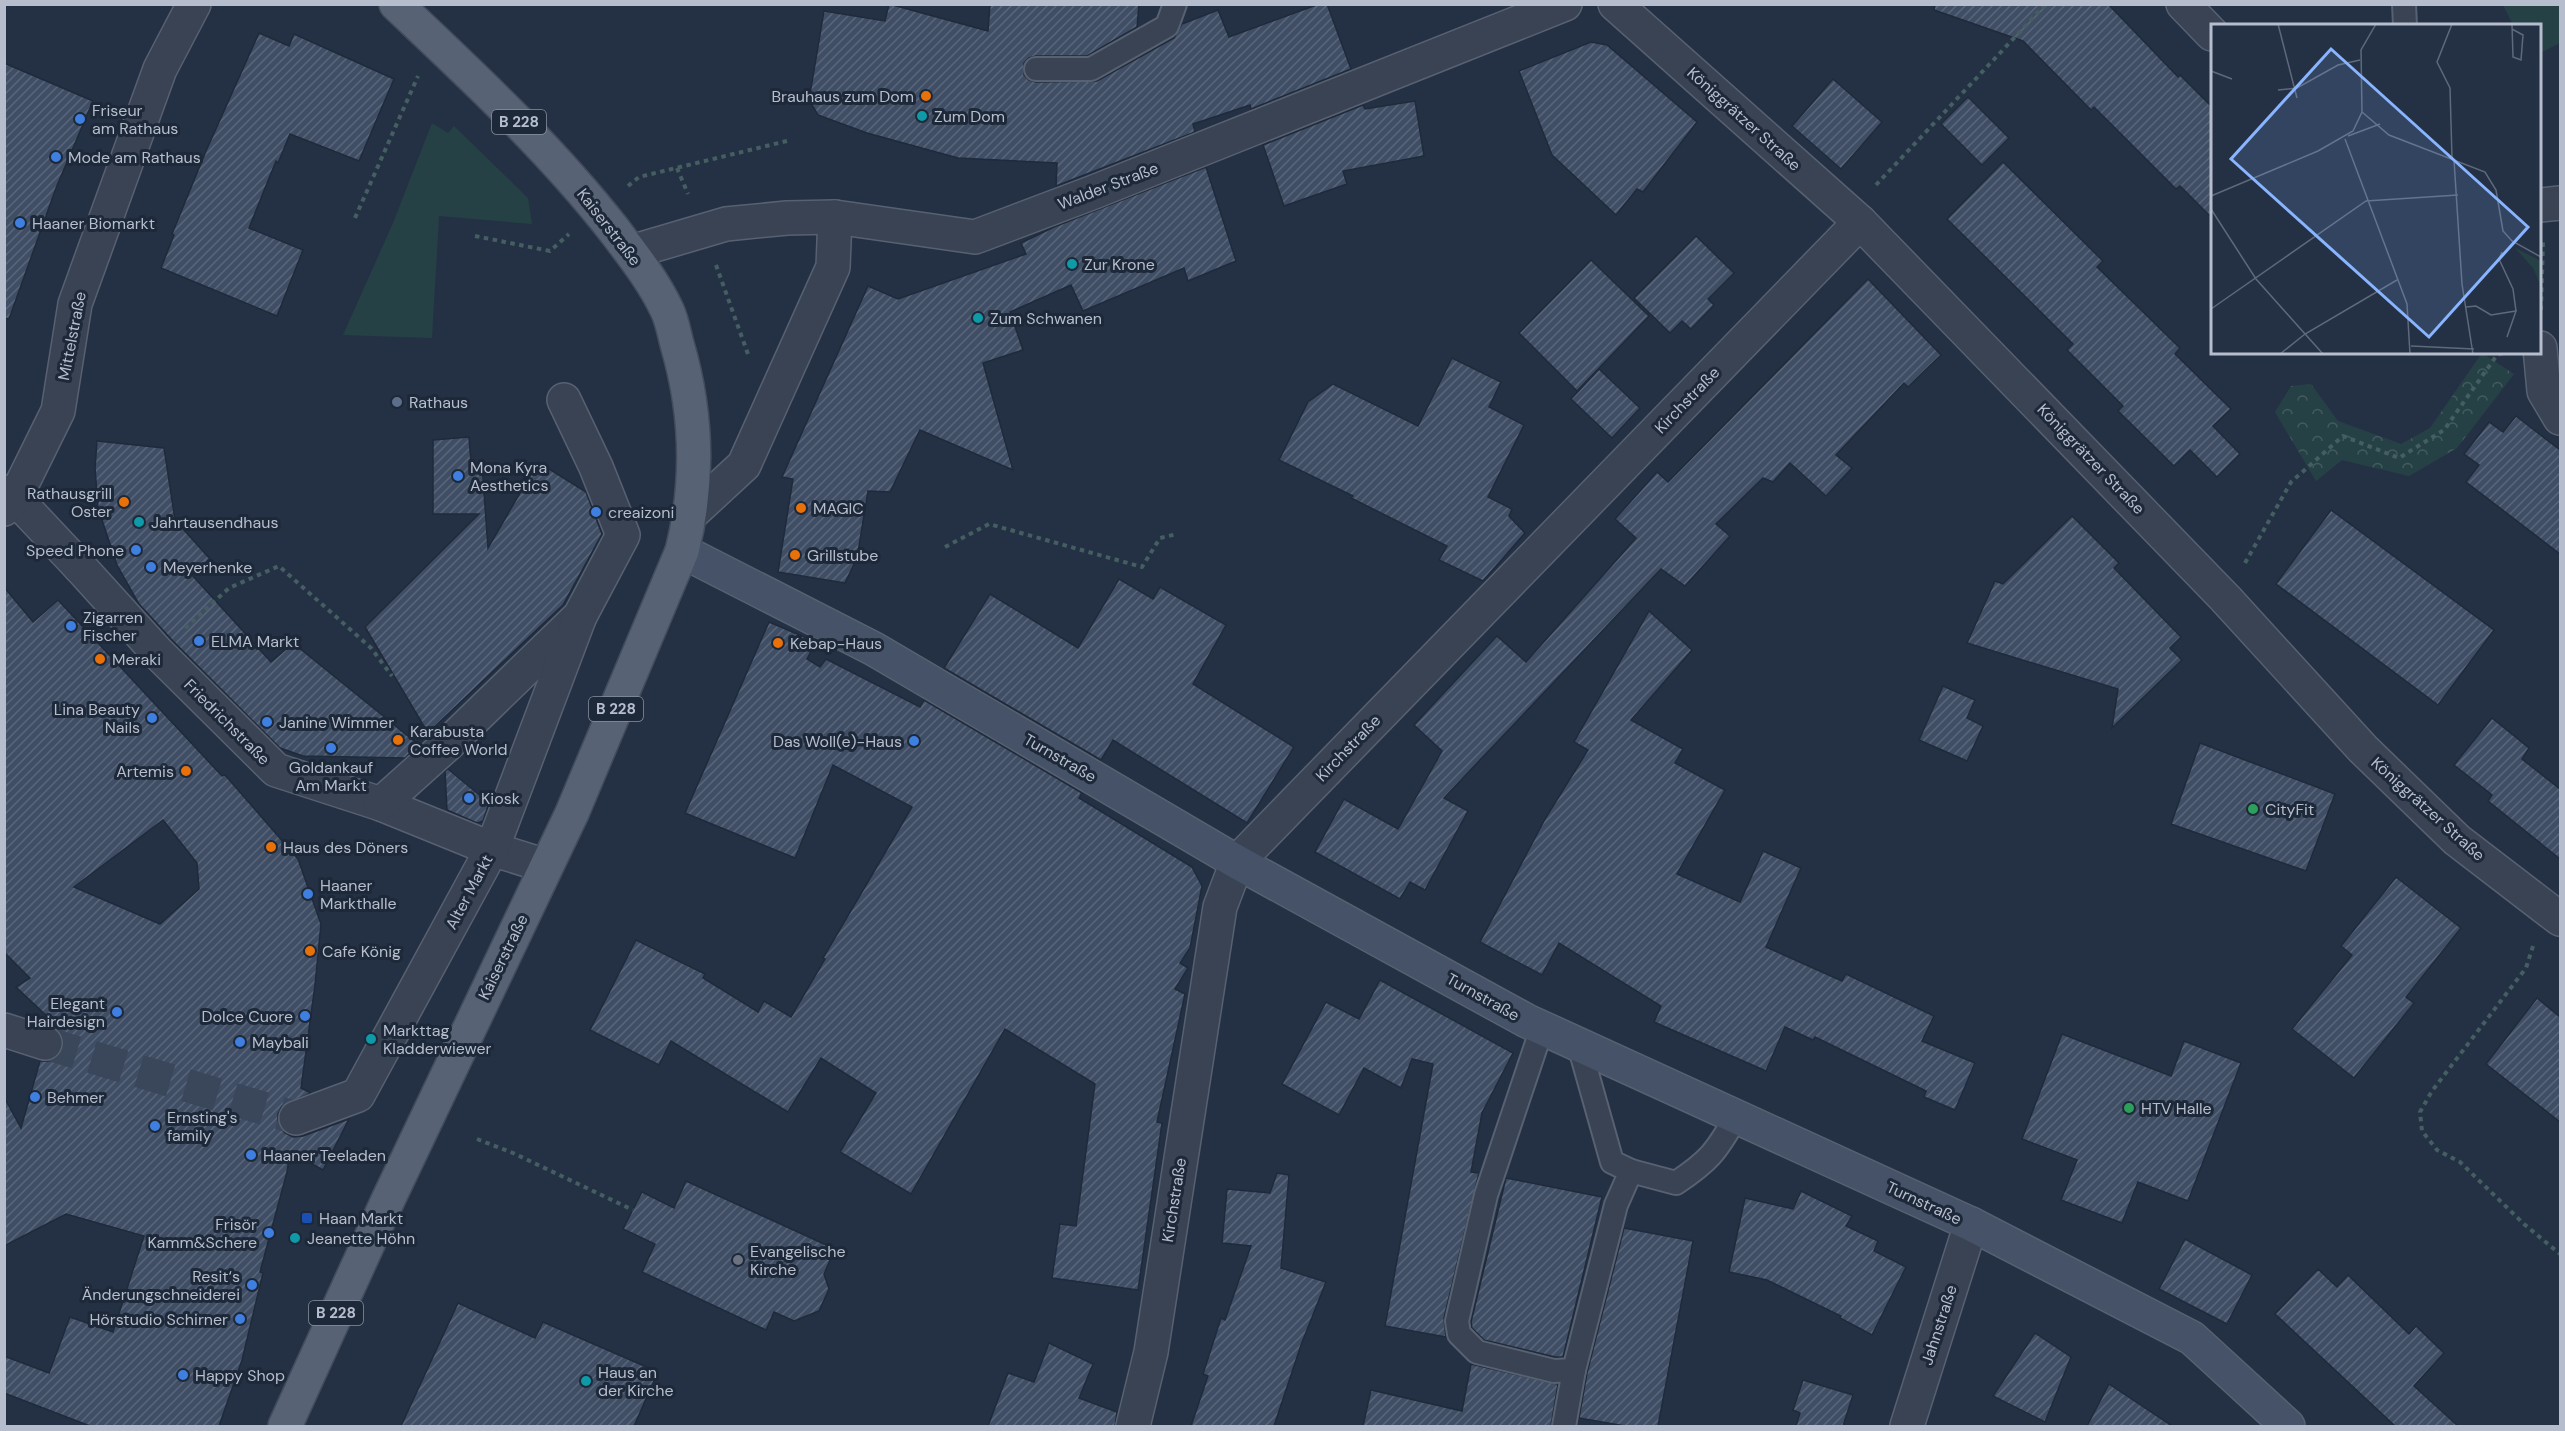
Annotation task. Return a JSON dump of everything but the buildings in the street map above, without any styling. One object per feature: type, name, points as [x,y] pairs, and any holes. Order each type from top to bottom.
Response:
[{"type":"main road","name":"Kaiserstraße","points":[[285,1426],[383,1211],[572,813],[682,551],[691,514],[695,444],[684,368],[667,310],[631,252],[597,209],[530,133],[396,4]]},
{"type":"main road","name":"Turnstraße","points":[[682,551],[874,649],[1237,862],[1542,1028],[1971,1224],[2192,1338],[2288,1426]]},
{"type":"street","name":"Mittelstraße","points":[[8,500],[58,411],[75,304],[160,69],[194,4]]},
{"type":"street","name":"Walder Straße","points":[[631,252],[726,224],[787,218],[835,217],[975,237],[1094,192],[1565,4]]},
{"type":"street","name":"Königgrätzer Straße","points":[[1615,4],[1855,218],[2225,598],[2363,749],[2457,840],[2552,912]]},
{"type":"street","points":[[2183,4],[2211,33]]},
{"type":"street","points":[[691,514],[744,465],[833,267],[835,217]]},
{"type":"street","name":"Kirchstraße","points":[[1133,1426],[1151,1352],[1220,907],[1237,862],[1855,218]]},
{"type":"street","points":[[2541,354],[2544,391],[2560,418]]},
{"type":"street","name":"Alter Markt","points":[[296,1118],[358,1095],[492,849],[580,616],[623,535],[596,467],[564,400]]},
{"type":"street","name":"Friedrichstraße","points":[[8,500],[80,567],[158,653],[276,770],[381,804],[492,849],[546,866]]},
{"type":"street","name":"Alter Markt","points":[[381,804],[580,616]]},
{"type":"street","points":[[4,1030],[45,1043]]},
{"type":"street","name":"Jahnstraße","points":[[1907,1426],[1971,1224]]},
{"type":"lane","points":[[1036,69],[1091,69],[1167,26],[1175,4]]},
{"type":"lane","points":[[2404,4],[2405,24]]},
{"type":"lane","points":[[1542,1028],[1486,1195],[1458,1321],[1459,1334],[1477,1353],[1554,1371],[1574,1370]]},
{"type":"lane","points":[[1579,1044],[1612,1162],[1631,1171],[1676,1183],[1703,1166],[1719,1147],[1737,1117]]},
{"type":"lane","points":[[1564,1426],[1574,1370],[1616,1205],[1631,1171]]},
{"type":"path","points":[[1855,218],[2046,4]]},
{"type":"path","points":[[354,218],[434,40]]},
{"type":"path","points":[[475,236],[550,251],[597,209],[639,177],[791,140]]},
{"type":"path","points":[[677,168],[703,230],[749,358]]},
{"type":"path","points":[[2541,316],[2548,204]]},
{"type":"path","points":[[2266,527],[2291,482],[2343,436],[2399,458],[2444,430],[2497,355],[2500,354]]},
{"type":"path","points":[[945,547],[989,524],[1142,567],[1160,538],[1177,534]]},
{"type":"path","points":[[158,653],[229,588],[279,566],[371,648],[392,676]]},
{"type":"path","points":[[2552,912],[2526,968],[2432,1091],[2420,1112],[2422,1131],[2437,1150],[2460,1162],[2524,1224],[2560,1254]]},
{"type":"path","points":[[477,1139],[513,1153],[633,1210]]},
{"type":"green space","points":[[2503,5],[2560,5],[2560,43],[2541,52],[2541,24],[2512,24]]},
{"type":"green space","points":[[432,123],[448,133],[454,126],[528,198],[532,224],[439,216],[432,338],[343,335],[393,223]]},
{"type":"green space","points":[[2481,354],[2514,374],[2457,448],[2409,476],[2342,460],[2316,481],[2275,412],[2291,386],[2311,384],[2338,421],[2401,444],[2430,428]]},
{"type":"tunnel","points":[[45,1043],[296,1118]]},
{"type":"place","name":"Brauhaus zum Dom","points":[[926,96]]},
{"type":"place","name":"Zum Dom","points":[[922,116]]},
{"type":"place","name":"Friseur am Rathaus","points":[[80,119]]},
{"type":"place","name":"Mode am Rathaus","points":[[56,157]]},
{"type":"place","name":"Haaner Biomarkt","points":[[20,223]]},
{"type":"place","name":"Zur Krone","points":[[1072,264]]},
{"type":"place","name":"Zum Schwanen","points":[[978,318]]},
{"type":"place","name":"Rathaus","points":[[397,402]]},
{"type":"place","name":"Mona Kyra Aesthetics","points":[[458,476]]},
{"type":"place","name":"Rathausgrill Oster","points":[[124,502]]},
{"type":"place","name":"MAGIC","points":[[801,508]]},
{"type":"place","name":"creaizoni","points":[[596,512]]},
{"type":"place","name":"Jahrtausendhaus","points":[[139,522]]},
{"type":"place","name":"Speed Phone","points":[[136,550]]},
{"type":"place","name":"Grillstube","points":[[795,555]]},
{"type":"place","name":"Meyerhenke","points":[[151,567]]},
{"type":"place","name":"Zigarren Fischer","points":[[71,626]]},
{"type":"place","name":"ELMA Markt","points":[[199,641]]},
{"type":"place","name":"Kebap-Haus","points":[[778,643]]},
{"type":"place","name":"Meraki","points":[[100,659]]},
{"type":"place","name":"Lina Beauty Nails","points":[[152,718]]},
{"type":"place","name":"Janine Wimmer","points":[[267,722]]},
{"type":"place","name":"Karabusta Coffee World","points":[[398,740]]},
{"type":"place","name":"Das Woll(e)-Haus","points":[[914,741]]},
{"type":"place","name":"Goldankauf Am Markt","points":[[331,748]]},
{"type":"place","name":"Artemis","points":[[186,771]]},
{"type":"place","name":"Kiosk","points":[[469,798]]},
{"type":"place","name":"CityFit","points":[[2253,809]]},
{"type":"place","name":"Haus des Döners","points":[[271,847]]},
{"type":"place","name":"Haaner Markthalle","points":[[308,894]]},
{"type":"place","name":"Cafe König","points":[[310,951]]},
{"type":"place","name":"Elegant Hairdesign","points":[[117,1012]]},
{"type":"place","name":"Dolce Cuore","points":[[305,1016]]},
{"type":"place","name":"Markttag Kladderwiewer","points":[[371,1039]]},
{"type":"place","name":"Maybali","points":[[240,1042]]},
{"type":"place","name":"Behmer","points":[[35,1097]]},
{"type":"place","name":"HTV Halle","points":[[2129,1108]]},
{"type":"place","name":"Ernsting's family","points":[[155,1126]]},
{"type":"place","name":"Haaner Teeladen","points":[[251,1155]]},
{"type":"place","name":"Haan Markt","points":[[307,1218]]},
{"type":"place","name":"Frisör Kamm&Schere","points":[[269,1233]]},
{"type":"place","name":"Jeanette Höhn","points":[[295,1238]]},
{"type":"place","name":"Evangelische Kirche","points":[[738,1260]]},
{"type":"place","name":"Resit‘s Änderungschneiderei","points":[[252,1285]]},
{"type":"place","name":"Hörstudio Schirner","points":[[240,1319]]},
{"type":"place","name":"Happy Shop","points":[[183,1375]]},
{"type":"place","name":"Haus an der Kirche","points":[[586,1381]]}]
